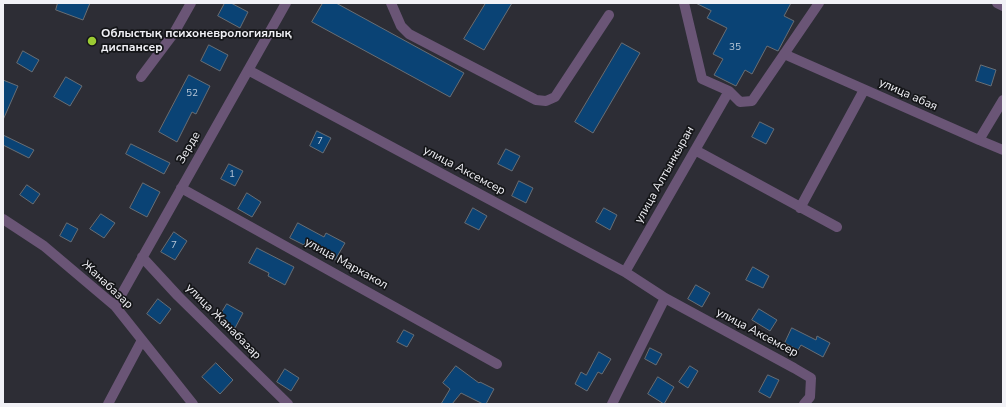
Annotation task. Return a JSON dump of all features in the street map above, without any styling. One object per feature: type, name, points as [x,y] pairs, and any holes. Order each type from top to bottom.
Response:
[{"type":"street","points":[[141,77],[174,33],[191,3]]},
{"type":"street","name":"Зерде","points":[[114,306],[286,3]]},
{"type":"street","points":[[391,3],[401,26],[409,34],[536,100],[546,101],[555,97],[609,15]]},
{"type":"street","points":[[684,3],[702,79],[729,91],[740,102],[752,100],[819,3]]},
{"type":"street","points":[[997,3],[1003,6]]},
{"type":"street","name":"улица абая","points":[[784,54],[979,140]]},
{"type":"street","name":"улица Аксемсер","points":[[248,70],[625,272],[665,298],[811,378],[810,397],[804,404]]},
{"type":"street","points":[[800,208],[864,90]]},
{"type":"street","name":"улица Алтынкыран","points":[[625,272],[729,91]]},
{"type":"street","points":[[1003,100],[979,140],[1003,150]]},
{"type":"street","points":[[695,150],[837,227]]},
{"type":"street","name":"улица Маркакол","points":[[181,188],[497,364]]},
{"type":"street","name":"Жанабазар","points":[[3,219],[44,246],[114,306],[193,404]]},
{"type":"street","name":"улица Жанабазар","points":[[142,257],[178,296],[288,404]]},
{"type":"street","points":[[612,404],[665,298]]},
{"type":"street","points":[[108,404],[142,340]]},
{"type":"building","points":[[58,3],[90,3],[83,20],[56,10]]},
{"type":"building","points":[[225,3],[231,3],[248,12],[240,28],[218,16]]},
{"type":"building","points":[[323,3],[336,3],[464,73],[450,97],[312,22]]},
{"type":"building","points":[[486,3],[512,3],[484,50],[464,39]]},
{"type":"building","points":[[696,3],[791,3],[784,16],[794,21],[778,51],[767,46],[752,74],[745,70],[736,86],[714,75],[723,59],[713,54],[727,28],[707,18],[711,11]]},
{"type":"building","points":[[622,43],[640,53],[593,133],[575,122]]},
{"type":"building","points":[[209,45],[228,55],[220,71],[201,61]]},
{"type":"building","points":[[23,51],[39,60],[32,72],[17,63]]},
{"type":"building","points":[[981,65],[996,70],[991,86],[976,81]]},
{"type":"building","points":[[189,75],[210,86],[196,114],[192,112],[177,142],[159,132]]},
{"type":"building","points":[[66,77],[82,86],[70,106],[54,97]]},
{"type":"building","points":[[3,80],[18,86],[3,120]]},
{"type":"building","points":[[760,122],[774,129],[766,144],[752,137]]},
{"type":"building","points":[[317,131],[331,138],[323,153],[310,146]]},
{"type":"building","points":[[3,135],[34,150],[29,158],[3,145]]},
{"type":"building","points":[[131,144],[170,163],[164,174],[126,154]]},
{"type":"building","points":[[506,149],[520,156],[512,171],[498,164]]},
{"type":"building","points":[[229,164],[243,171],[235,186],[221,179]]},
{"type":"building","points":[[519,181],[533,188],[526,203],[512,196]]},
{"type":"building","points":[[143,183],[160,192],[147,217],[130,208]]},
{"type":"building","points":[[27,185],[40,194],[33,204],[20,195]]},
{"type":"building","points":[[247,193],[261,202],[252,217],[238,209]]},
{"type":"building","points":[[473,208],[487,216],[479,230],[465,223]]},
{"type":"building","points":[[604,208],[617,215],[610,230],[596,222]]},
{"type":"building","points":[[101,214],[115,223],[104,238],[90,229]]},
{"type":"building","points":[[67,223],[78,229],[71,242],[60,236]]},
{"type":"building","points":[[298,223],[324,237],[326,233],[345,243],[335,260],[305,243],[304,245],[290,238]]},
{"type":"building","points":[[174,232],[187,241],[175,260],[161,252]]},
{"type":"building","points":[[257,248],[294,267],[285,285],[268,276],[269,273],[249,263]]},
{"type":"building","points":[[753,267],[769,276],[763,288],[746,280]]},
{"type":"building","points":[[696,285],[710,293],[702,307],[688,299]]},
{"type":"building","points":[[158,299],[171,309],[160,324],[147,314]]},
{"type":"building","points":[[227,304],[243,313],[235,328],[218,319]]},
{"type":"building","points":[[759,309],[777,320],[770,331],[752,320]]},
{"type":"building","points":[[792,328],[816,340],[817,336],[830,343],[823,357],[801,345],[798,350],[785,343]]},
{"type":"building","points":[[404,330],[414,335],[407,347],[397,342]]},
{"type":"building","points":[[650,348],[662,354],[656,365],[645,359]]},
{"type":"building","points":[[599,352],[611,359],[602,374],[598,372],[587,391],[575,384],[581,372],[586,375]]},
{"type":"building","points":[[216,363],[233,380],[220,394],[202,377]]},
{"type":"building","points":[[456,366],[479,383],[480,382],[494,389],[486,404],[483,404],[461,393],[452,404],[441,404],[450,389],[443,383]]},
{"type":"building","points":[[690,366],[698,371],[688,388],[679,382]]},
{"type":"building","points":[[285,369],[299,378],[291,391],[277,382]]},
{"type":"building","points":[[768,375],[779,380],[770,398],[759,392]]},
{"type":"building","points":[[658,377],[674,387],[664,404],[648,394]]},
{"type":"place","name":"Облыстық психоневрологиялық диспансер","points":[[92,41]]}]
